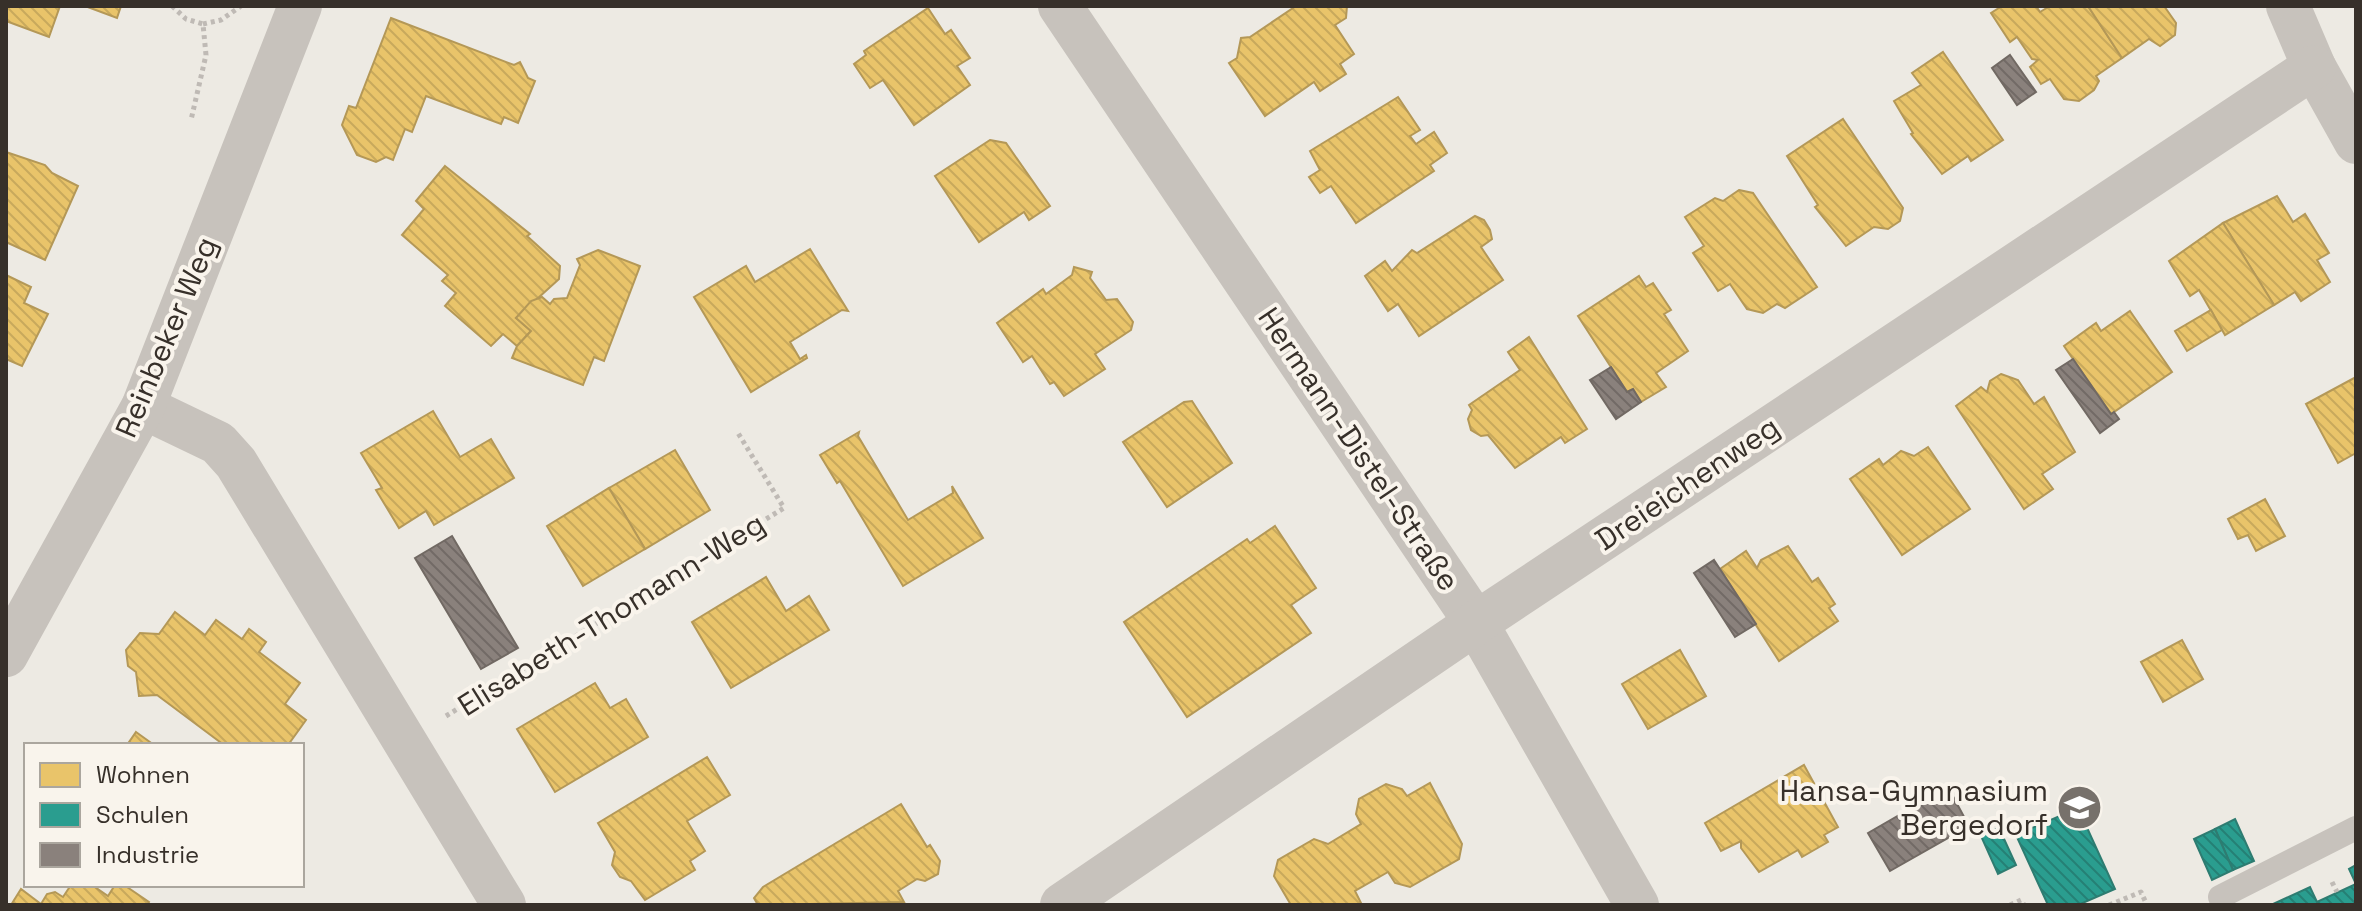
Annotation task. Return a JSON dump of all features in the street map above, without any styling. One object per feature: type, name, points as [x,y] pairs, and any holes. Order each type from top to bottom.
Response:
[{"type":"street","name":"Reinbeker Weg","points":[[6,655],[143,407],[300,6]]},
{"type":"street","name":"Hermann-Distel-Straße","points":[[1060,6],[1476,623],[1637,905]]},
{"type":"street","points":[[2288,6],[2314,67],[2356,142]]},
{"type":"street","name":"Dreieichenweg","points":[[1062,905],[1476,623],[2314,67]]},
{"type":"street","points":[[143,407],[218,443],[236,463],[504,905]]},
{"type":"lane","points":[[2220,897],[2356,828]]},
{"type":"path","points":[[172,6],[186,19],[203,24],[221,20],[241,6]]},
{"type":"path","points":[[191,120],[206,55],[203,24]]},
{"type":"path","name":"Elisabeth-Thomann-Weg","points":[[405,741],[784,508],[738,433]]},
{"type":"path","points":[[2109,905],[2141,892],[2147,905]]},
{"type":"path","points":[[2010,905],[2021,900],[2024,905]]},
{"type":"building: Wohnen","points":[[6,6],[60,6],[49,37],[6,21]]},
{"type":"building: Wohnen","points":[[85,6],[121,6],[117,18]]},
{"type":"building: Wohnen","points":[[1296,6],[1347,6],[1346,18],[1335,25],[1354,54],[1340,64],[1346,74],[1320,91],[1314,82],[1265,116],[1229,63],[1237,58],[1241,38],[1250,37]]},
{"type":"building: Wohnen","points":[[2002,6],[2036,6],[2040,12],[2050,6],[2088,6],[2122,58],[2096,76],[2099,81],[2094,90],[2079,101],[2064,99],[2050,79],[2041,84],[2030,67],[2038,60],[2032,59],[2017,37],[2010,42],[1991,13]]},
{"type":"building: Wohnen","points":[[2088,6],[2164,6],[2176,23],[2175,35],[2160,46],[2149,39],[2122,58]]},
{"type":"building: Wohnen","points":[[928,8],[945,34],[951,30],[970,58],[957,66],[970,85],[914,125],[883,80],[870,88],[854,64],[866,55],[864,51]]},
{"type":"building: Wohnen","points":[[391,18],[514,65],[520,62],[528,78],[535,81],[518,123],[504,117],[501,124],[426,96],[412,132],[405,129],[393,160],[386,157],[376,162],[357,155],[342,125],[349,106],[356,108]]},
{"type":"building: Wohnen","points":[[1943,52],[2003,140],[1971,161],[1968,156],[1942,174],[1911,134],[1894,101],[1921,85],[1912,73]]},
{"type":"building: Wohnen","points":[[1398,97],[1420,130],[1410,136],[1416,144],[1434,132],[1447,153],[1430,165],[1434,171],[1356,223],[1331,186],[1320,193],[1309,177],[1320,170],[1310,151]]},
{"type":"building: Wohnen","points":[[1843,119],[1903,208],[1900,221],[1888,229],[1874,227],[1846,246],[1815,207],[1818,205],[1787,156]]},
{"type":"building: Wohnen","points":[[990,140],[1006,143],[1050,206],[1029,220],[1024,212],[979,242],[935,176]]},
{"type":"building: Wohnen","points":[[6,152],[45,165],[52,173],[78,186],[45,260],[6,242]]},
{"type":"building: Wohnen","points":[[445,166],[530,234],[527,236],[560,266],[559,279],[516,318],[531,331],[517,346],[503,334],[491,346],[445,306],[456,293],[442,281],[448,275],[402,235],[424,209],[416,201]]},
{"type":"building: Wohnen","points":[[1739,190],[1753,193],[1817,287],[1785,308],[1777,304],[1763,313],[1747,309],[1730,284],[1718,291],[1693,253],[1704,246],[1685,217],[1715,198],[1723,201]]},
{"type":"building: Wohnen","points":[[2277,196],[2293,222],[2305,214],[2329,253],[2317,260],[2330,282],[2301,301],[2295,292],[2274,305],[2223,223]]},
{"type":"building: Wohnen","points":[[1475,216],[1484,220],[1490,230],[1492,239],[1481,247],[1503,280],[1419,336],[1398,304],[1388,311],[1365,276],[1385,261],[1392,271],[1412,250],[1417,253]]},
{"type":"building: Wohnen","points":[[2223,223],[2274,305],[2225,335],[2199,290],[2190,296],[2169,261]]},
{"type":"building: Wohnen","points":[[810,249],[848,311],[842,310],[790,342],[800,359],[806,355],[807,358],[751,392],[694,297],[746,266],[755,282]]},
{"type":"building: Wohnen","points":[[598,250],[640,266],[604,361],[594,357],[583,385],[512,358],[517,346],[531,331],[516,318],[531,301],[542,297],[550,304],[554,299],[567,298],[580,265],[577,259]]},
{"type":"building: Wohnen","points":[[1074,267],[1092,272],[1090,278],[1106,300],[1117,299],[1133,322],[1131,330],[1095,354],[1105,369],[1064,396],[1054,382],[1050,384],[1032,356],[1023,362],[997,323],[1043,289],[1046,294],[1072,275]]},
{"type":"building: Wohnen","points":[[6,275],[31,287],[24,303],[48,314],[22,366],[6,359]]},
{"type":"building: Wohnen","points":[[1639,276],[1646,287],[1653,283],[1671,310],[1664,314],[1688,351],[1656,373],[1666,387],[1641,402],[1633,389],[1627,392],[1578,316]]},
{"type":"building: Wohnen","points":[[2211,310],[2222,330],[2187,351],[2175,331]]},
{"type":"building: Wohnen","points":[[2130,311],[2172,372],[2111,414],[2064,346],[2096,323],[2101,331]]},
{"type":"building: Wohnen","points":[[1529,337],[1587,429],[1565,443],[1561,437],[1515,468],[1488,435],[1481,436],[1471,430],[1468,419],[1472,410],[1469,405],[1520,370],[1508,352]]},
{"type":"building: Wohnen","points":[[2001,374],[2018,380],[2034,404],[2044,397],[2075,452],[2042,474],[2053,489],[2024,509],[1956,406],[1981,387],[1987,392],[1990,381]]},
{"type":"building: Wohnen","points":[[2356,377],[2356,453],[2338,463],[2306,404]]},
{"type":"building: Wohnen","points":[[1192,401],[1232,463],[1167,507],[1123,442],[1184,402]]},
{"type":"building: Wohnen","points":[[433,411],[460,457],[491,439],[514,478],[434,525],[426,511],[399,528],[376,490],[382,488],[361,453]]},
{"type":"building: Wohnen","points":[[859,432],[858,436],[908,520],[953,493],[952,486],[983,538],[903,586],[840,481],[837,483],[820,455]]},
{"type":"building: Wohnen","points":[[1928,447],[1970,509],[1902,555],[1850,479],[1879,459],[1883,465],[1901,451],[1914,456]]},
{"type":"building: Wohnen","points":[[675,450],[710,510],[645,549],[609,488]]},
{"type":"building: Wohnen","points":[[609,488],[645,549],[583,586],[547,526]]},
{"type":"building: Wohnen","points":[[2265,499],[2285,536],[2256,551],[2248,535],[2238,539],[2228,519]]},
{"type":"building: Wohnen","points":[[1275,526],[1316,588],[1291,605],[1311,633],[1187,717],[1124,622],[1247,539],[1250,543]]},
{"type":"building: Wohnen","points":[[1788,546],[1812,582],[1818,578],[1835,604],[1829,608],[1838,621],[1779,661],[1720,569],[1746,551],[1757,568],[1761,560]]},
{"type":"building: Wohnen","points":[[766,577],[786,611],[809,596],[829,630],[731,688],[692,622]]},
{"type":"building: Wohnen","points":[[175,612],[205,635],[216,620],[242,639],[249,629],[266,642],[259,652],[300,683],[285,704],[306,720],[289,743],[221,743],[157,695],[139,696],[136,672],[128,666],[126,650],[140,633],[159,634]]},
{"type":"building: Wohnen","points":[[2182,640],[2203,679],[2163,702],[2141,662]]},
{"type":"building: Wohnen","points":[[1680,650],[1706,696],[1648,729],[1622,684]]},
{"type":"building: Wohnen","points":[[595,683],[610,708],[626,699],[648,737],[555,792],[517,729]]},
{"type":"building: Wohnen","points":[[136,732],[151,743],[128,743]]},
{"type":"building: Wohnen","points":[[707,757],[730,795],[687,821],[705,851],[690,861],[695,870],[645,900],[631,881],[620,877],[612,865],[615,852],[598,823]]},
{"type":"building: Wohnen","points":[[1804,765],[1838,827],[1824,835],[1828,842],[1802,857],[1798,850],[1759,872],[1741,848],[1741,841],[1721,851],[1705,823]]},
{"type":"building: Wohnen","points":[[1430,783],[1462,844],[1459,859],[1410,887],[1395,883],[1388,872],[1355,891],[1362,905],[1291,905],[1274,876],[1278,860],[1314,839],[1328,844],[1361,824],[1356,814],[1359,799],[1386,784],[1402,789],[1407,796]]},
{"type":"building: Wohnen","points":[[901,804],[927,847],[930,845],[940,861],[938,874],[925,881],[917,879],[898,891],[904,902],[758,905],[754,898],[763,887]]},
{"type":"building: Wohnen","points":[[70,887],[95,887],[108,896],[114,887],[127,887],[149,902],[147,905],[11,905],[21,889],[41,904],[47,894],[55,892],[63,897]]},
{"type":"building: Schulen","points":[[2078,808],[2115,889],[2078,905],[2048,905],[2016,835]]},
{"type":"building: Schulen","points":[[2235,819],[2254,861],[2233,870],[2215,829]]},
{"type":"building: Schulen","points":[[1999,828],[2016,865],[1998,874],[1981,836]]},
{"type":"building: Schulen","points":[[2215,829],[2233,870],[2212,880],[2194,839]]},
{"type":"building: Schulen","points":[[2356,865],[2356,884],[2349,869]]},
{"type":"building: Schulen","points":[[2356,884],[2356,905],[2271,905],[2310,887],[2317,902]]},
{"type":"building: Industrie","points":[[2010,55],[2036,92],[2017,105],[1992,68]]},
{"type":"building: Industrie","points":[[2073,359],[2111,414],[2114,412],[2119,419],[2100,433],[2056,370]]},
{"type":"building: Industrie","points":[[1611,367],[1627,392],[1633,389],[1641,402],[1616,419],[1590,380]]},
{"type":"building: Industrie","points":[[452,536],[518,648],[481,669],[415,558]]},
{"type":"building: Industrie","points":[[1714,560],[1756,624],[1735,637],[1694,573]]},
{"type":"building: Industrie","points":[[1948,787],[1969,826],[1890,871],[1868,833]]},
{"type":"place","name":"Hansa-Gymnasium Bergedorf","points":[[2079,807]]}]
